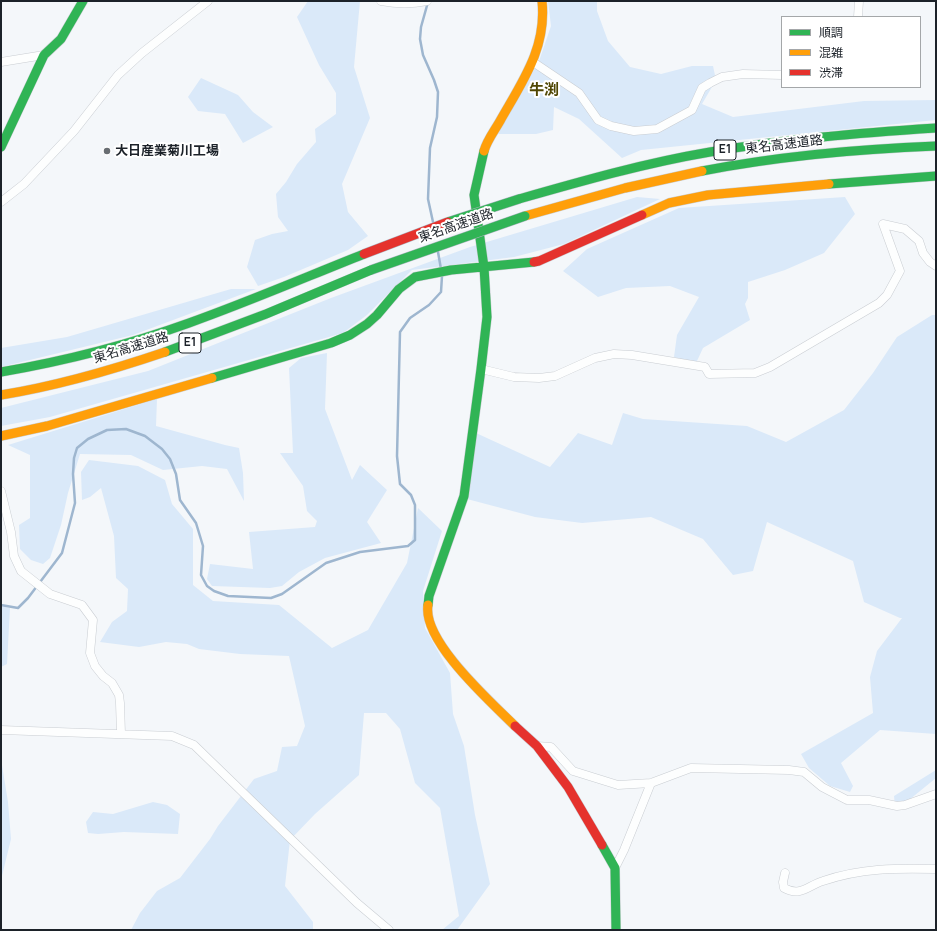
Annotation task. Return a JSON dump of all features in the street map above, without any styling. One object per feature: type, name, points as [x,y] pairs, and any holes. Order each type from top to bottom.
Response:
[{"type":"main road","points":[[1,147],[44,55],[61,39],[83,1]]},
{"type":"main road","points":[[542,1],[542,36],[533,62],[485,148],[480,164],[474,195],[484,266],[487,317],[464,496],[429,596],[427,609],[430,622],[439,642],[462,674],[537,746],[568,787],[615,868],[616,930]]},
{"type":"main road","name":"東名高速道路","points":[[1,372],[28,368],[94,352],[164,332],[457,219],[519,199],[607,174],[678,158],[744,147],[805,139],[936,128]]},
{"type":"main road","name":"東名高速道路","points":[[1,395],[65,382],[168,351],[227,330],[371,270],[525,216],[600,194],[663,178],[794,156],[856,150],[936,146]]},
{"type":"main road","points":[[1,436],[47,426],[331,343],[348,337],[364,327],[377,315],[400,288],[416,277],[454,269],[520,264],[539,261],[669,203],[708,195],[936,176]]},
{"type":"street","points":[[1,202],[24,184],[74,131],[118,75],[142,53],[208,1]]},
{"type":"street","points":[[381,1],[391,3],[419,3],[427,1]]},
{"type":"street","points":[[858,16],[859,1]]},
{"type":"street","points":[[1,62],[44,55]]},
{"type":"street","points":[[533,62],[579,93],[598,120],[611,126],[634,131],[657,129],[692,110],[702,88],[722,77],[743,74],[781,75]]},
{"type":"street","points":[[481,369],[514,377],[539,378],[555,376],[595,358],[614,354],[632,355],[705,367],[709,374],[755,373],[770,367],[879,303],[887,295],[900,271],[883,224],[905,229],[919,241],[923,253],[930,262],[936,266]]},
{"type":"street","points":[[1,491],[11,532],[14,556],[21,570],[50,594],[82,605],[93,620],[90,653],[95,666],[102,676],[112,683],[119,694],[122,734]]},
{"type":"street","points":[[1,730],[48,733],[172,736],[194,745],[357,903],[389,930]]},
{"type":"street","points":[[537,746],[551,747],[573,771],[618,785],[651,783],[691,768],[798,770],[809,775],[822,788],[846,800],[869,800],[897,806],[905,805],[936,794]]},
{"type":"street","points":[[615,868],[624,850],[651,783]]},
{"type":"street","points":[[784,873],[784,888],[791,892],[800,892],[822,881],[847,874],[897,868],[936,869]]},
{"type":"shaded area","points":[[308,1],[360,1],[354,67],[370,118],[342,184],[348,212],[368,236],[348,250],[284,277],[258,286],[247,267],[255,240],[272,234],[288,231],[278,217],[276,194],[286,182],[297,164],[316,142],[315,129],[336,114],[336,93],[319,65],[297,17]]},
{"type":"shaded area","points":[[548,1],[597,1],[597,11],[608,41],[630,67],[661,74],[692,66],[713,66],[716,80],[702,104],[733,117],[864,101],[936,100],[936,120],[641,150],[622,158],[579,119],[554,107],[553,130],[536,134],[498,134],[539,61],[551,26]]},
{"type":"shaded area","points":[[201,78],[238,95],[253,112],[273,127],[243,143],[225,114],[198,111],[188,97]]},
{"type":"shaded area","points":[[637,197],[660,199],[564,244],[514,257],[412,270],[367,315],[343,333],[50,417],[1,426],[1,408],[148,371],[331,298],[470,247]]},
{"type":"shaded area","points":[[845,197],[855,214],[824,253],[785,270],[748,282],[748,298],[745,304],[750,320],[703,348],[697,361],[689,362],[674,357],[677,335],[699,297],[670,286],[626,288],[598,297],[563,271],[587,249],[679,208]]},
{"type":"shaded area","points":[[231,289],[256,289],[133,335],[1,367],[1,348],[67,337]]},
{"type":"shaded area","points":[[932,315],[936,315],[936,734],[880,730],[841,763],[853,786],[850,792],[830,786],[809,768],[801,754],[873,713],[870,677],[877,651],[902,618],[864,602],[853,561],[767,522],[753,571],[733,575],[703,539],[651,517],[582,523],[535,517],[467,499],[476,433],[550,467],[578,433],[612,445],[623,413],[643,419],[747,426],[786,442],[844,410],[873,373],[897,337]]},
{"type":"shaded area","points":[[327,353],[325,409],[352,480],[360,465],[387,490],[367,522],[381,543],[325,558],[299,572],[282,586],[270,588],[212,586],[207,579],[210,564],[253,569],[249,532],[315,527],[317,521],[307,511],[303,486],[280,453],[293,453],[289,368],[301,358]]},
{"type":"shaded area","points":[[157,399],[156,426],[239,448],[243,473],[244,501],[227,469],[202,466],[163,470],[131,455],[80,454],[68,493],[61,525],[50,558],[43,564],[31,560],[20,549],[19,525],[30,518],[30,455],[8,445]]},
{"type":"shaded area","points":[[89,460],[138,466],[165,480],[172,504],[193,529],[193,585],[213,601],[279,605],[332,648],[368,630],[407,563],[418,508],[442,531],[423,591],[425,628],[450,673],[453,714],[464,746],[475,815],[490,884],[457,930],[442,930],[459,916],[440,808],[415,783],[400,729],[386,713],[364,713],[359,775],[315,814],[290,840],[285,886],[313,922],[313,930],[131,930],[140,913],[157,891],[180,878],[254,779],[277,771],[282,747],[297,746],[305,726],[289,656],[240,654],[199,649],[187,644],[166,642],[139,647],[100,642],[112,622],[127,611],[128,589],[116,578],[114,536],[101,488],[90,497],[82,500],[81,472]]},
{"type":"shaded area","points":[[1,606],[10,608],[7,664],[1,667]]},
{"type":"shaded area","points":[[1,759],[8,802],[11,839],[1,880]]},
{"type":"shaded area","points":[[936,770],[936,778],[909,800],[895,806],[894,796]]},
{"type":"shaded area","points":[[153,802],[167,805],[180,814],[178,834],[124,832],[98,834],[88,833],[86,822],[93,812],[113,814]]},
{"type":"waterway","points":[[428,2],[421,27],[420,39],[423,55],[438,92],[437,117],[430,148],[428,199],[433,222]]},
{"type":"waterway","points":[[438,252],[441,269]]},
{"type":"waterway","points":[[1,605],[18,608],[28,598],[62,553],[75,503],[73,474],[74,458],[77,448],[88,439],[107,430],[126,429],[145,436],[162,449],[170,459],[176,474],[180,500],[196,523],[203,546],[201,575],[207,586],[214,591],[228,596],[271,598],[282,594],[326,563],[360,552],[408,546],[415,540],[415,505],[411,495],[400,484],[397,456],[400,332],[410,318],[429,305],[441,292],[442,276]]},
{"type":"traffic: fast","points":[[1,147],[44,55],[61,39],[83,1]]},
{"type":"traffic: fast","points":[[519,199],[590,179],[686,156],[766,143],[936,128]]},
{"type":"traffic: fast","points":[[702,171],[789,157],[877,149],[936,146]]},
{"type":"traffic: fast","points":[[428,605],[429,596],[464,496],[481,369],[487,317],[484,267],[474,195],[484,151]]},
{"type":"traffic: fast","points":[[829,184],[936,176]]},
{"type":"traffic: fast","points":[[448,222],[519,199]]},
{"type":"traffic: fast","points":[[371,270],[525,216]]},
{"type":"traffic: fast","points":[[1,372],[96,352],[166,331],[233,307],[364,254]]},
{"type":"traffic: fast","points":[[212,378],[331,343],[350,335],[367,324],[377,315],[399,289],[415,277],[451,270],[534,262]]},
{"type":"traffic: fast","points":[[165,352],[266,314],[371,270]]},
{"type":"traffic: fast","points":[[602,845],[615,868],[616,930]]},
{"type":"traffic: slow","points":[[484,151],[489,139],[517,92],[537,49],[543,18],[542,1]]},
{"type":"traffic: slow","points":[[525,216],[625,188],[702,171]]},
{"type":"traffic: slow","points":[[642,215],[669,203],[708,195],[829,184]]},
{"type":"traffic: slow","points":[[1,395],[84,377],[165,352]]},
{"type":"traffic: slow","points":[[1,436],[47,426],[212,378]]},
{"type":"traffic: slow","points":[[428,605],[429,620],[436,636],[447,653],[475,687],[515,726]]},
{"type":"traffic: jam","points":[[534,262],[642,215]]},
{"type":"traffic: jam","points":[[364,254],[448,222]]},
{"type":"traffic: jam","points":[[515,726],[537,746],[568,787],[602,845]]},
{"type":"place","name":"大日産業菊川工場","points":[[107,151]]},
{"type":"district","name":"牛渕","points":[[544,91]]}]
